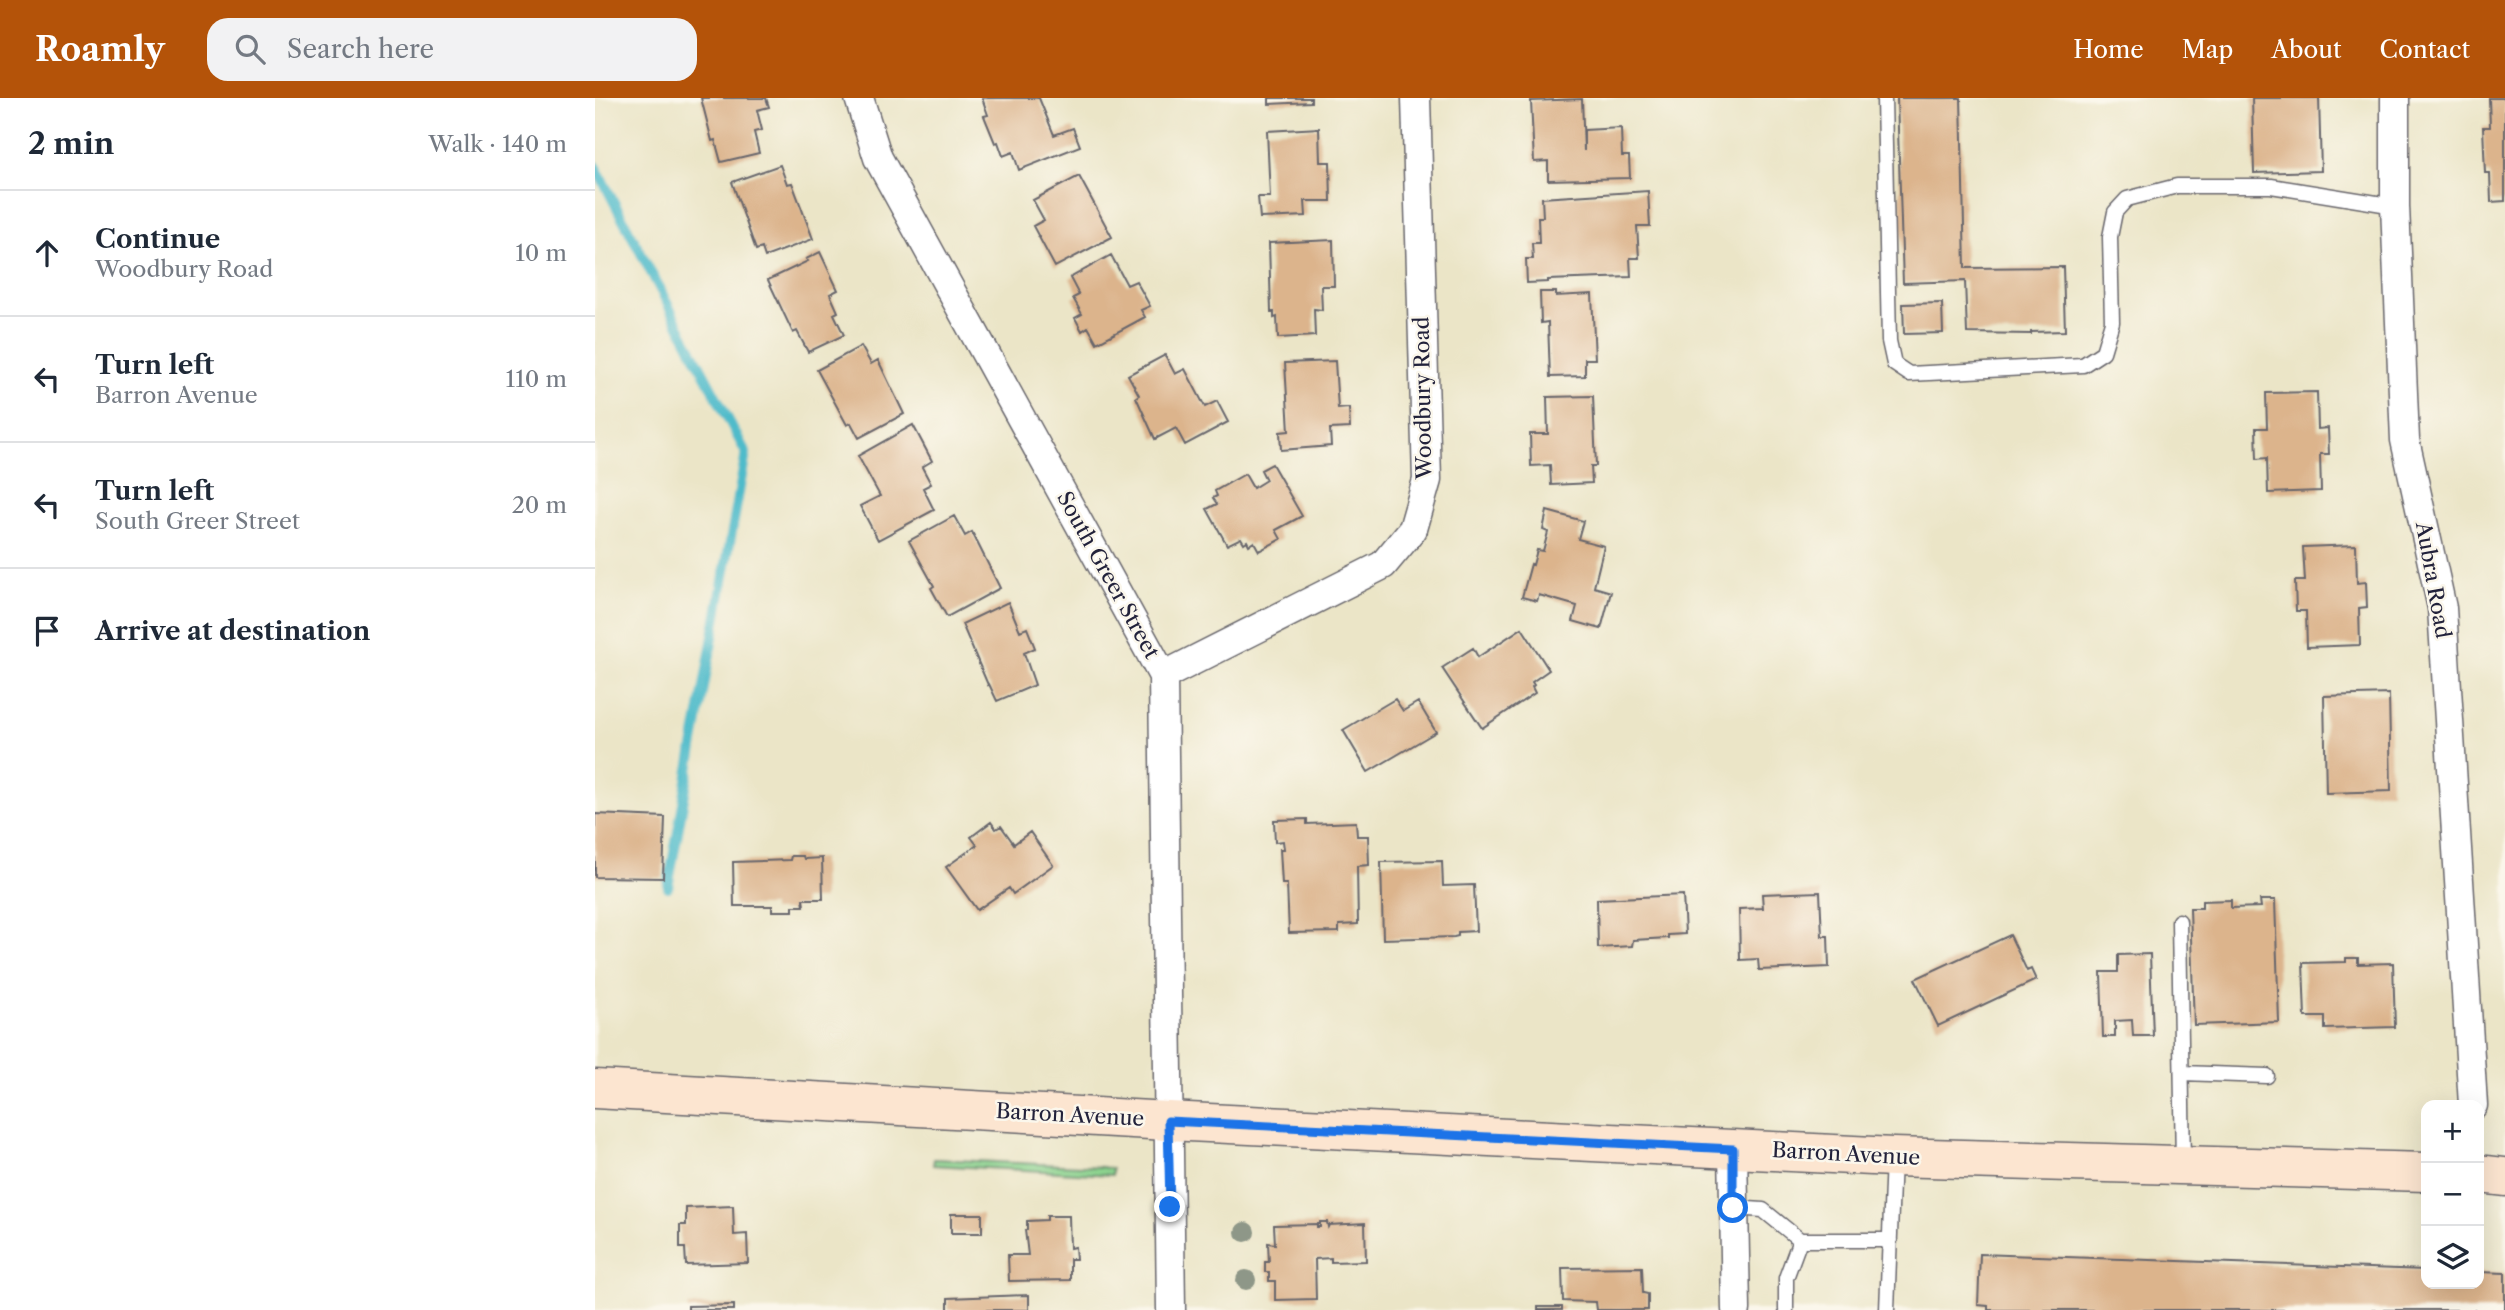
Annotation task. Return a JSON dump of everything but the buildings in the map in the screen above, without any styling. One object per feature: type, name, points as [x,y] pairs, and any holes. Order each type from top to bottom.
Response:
[{"type":"main road","name":"Barron Avenue","points":[[595,1089],[1893,1157],[2421,1172]]},
{"type":"main road","points":[[2484,1175],[2505,1177]]},
{"type":"street","name":"South Greer Street","points":[[859,98],[878,158],[1164,676],[1171,1310]]},
{"type":"street","name":"Woodbury Road","points":[[1164,676],[1383,565],[1413,529],[1427,480],[1416,98]]},
{"type":"street","name":"Aubra Road","points":[[2395,98],[2395,206],[2405,440],[2442,608],[2473,1100]]},
{"type":"street","points":[[1733,1149],[1736,1310]]},
{"type":"lane","points":[[1884,98],[1889,341],[1895,364],[1909,374],[2083,365],[2103,352],[2112,322],[2110,237],[2115,212],[2127,200],[2141,194],[2177,186],[2271,186],[2395,206]]},
{"type":"lane","points":[[2179,921],[2183,1165]]},
{"type":"lane","points":[[2182,1073],[2267,1076]]},
{"type":"lane","points":[[1887,1310],[1893,1157]]},
{"type":"lane","points":[[1733,1208],[1763,1210],[1800,1240],[1890,1240]]},
{"type":"lane","points":[[1786,1310],[1786,1278],[1800,1240]]},
{"type":"green space","points":[[934,1159],[1102,1167],[1112,1169],[1112,1175],[933,1165]]},
{"type":"waterway","points":[[595,166],[746,453],[668,887]]},
{"type":"route","points":[[1170,1207],[1168,1121],[1733,1149],[1733,1208]]}]
